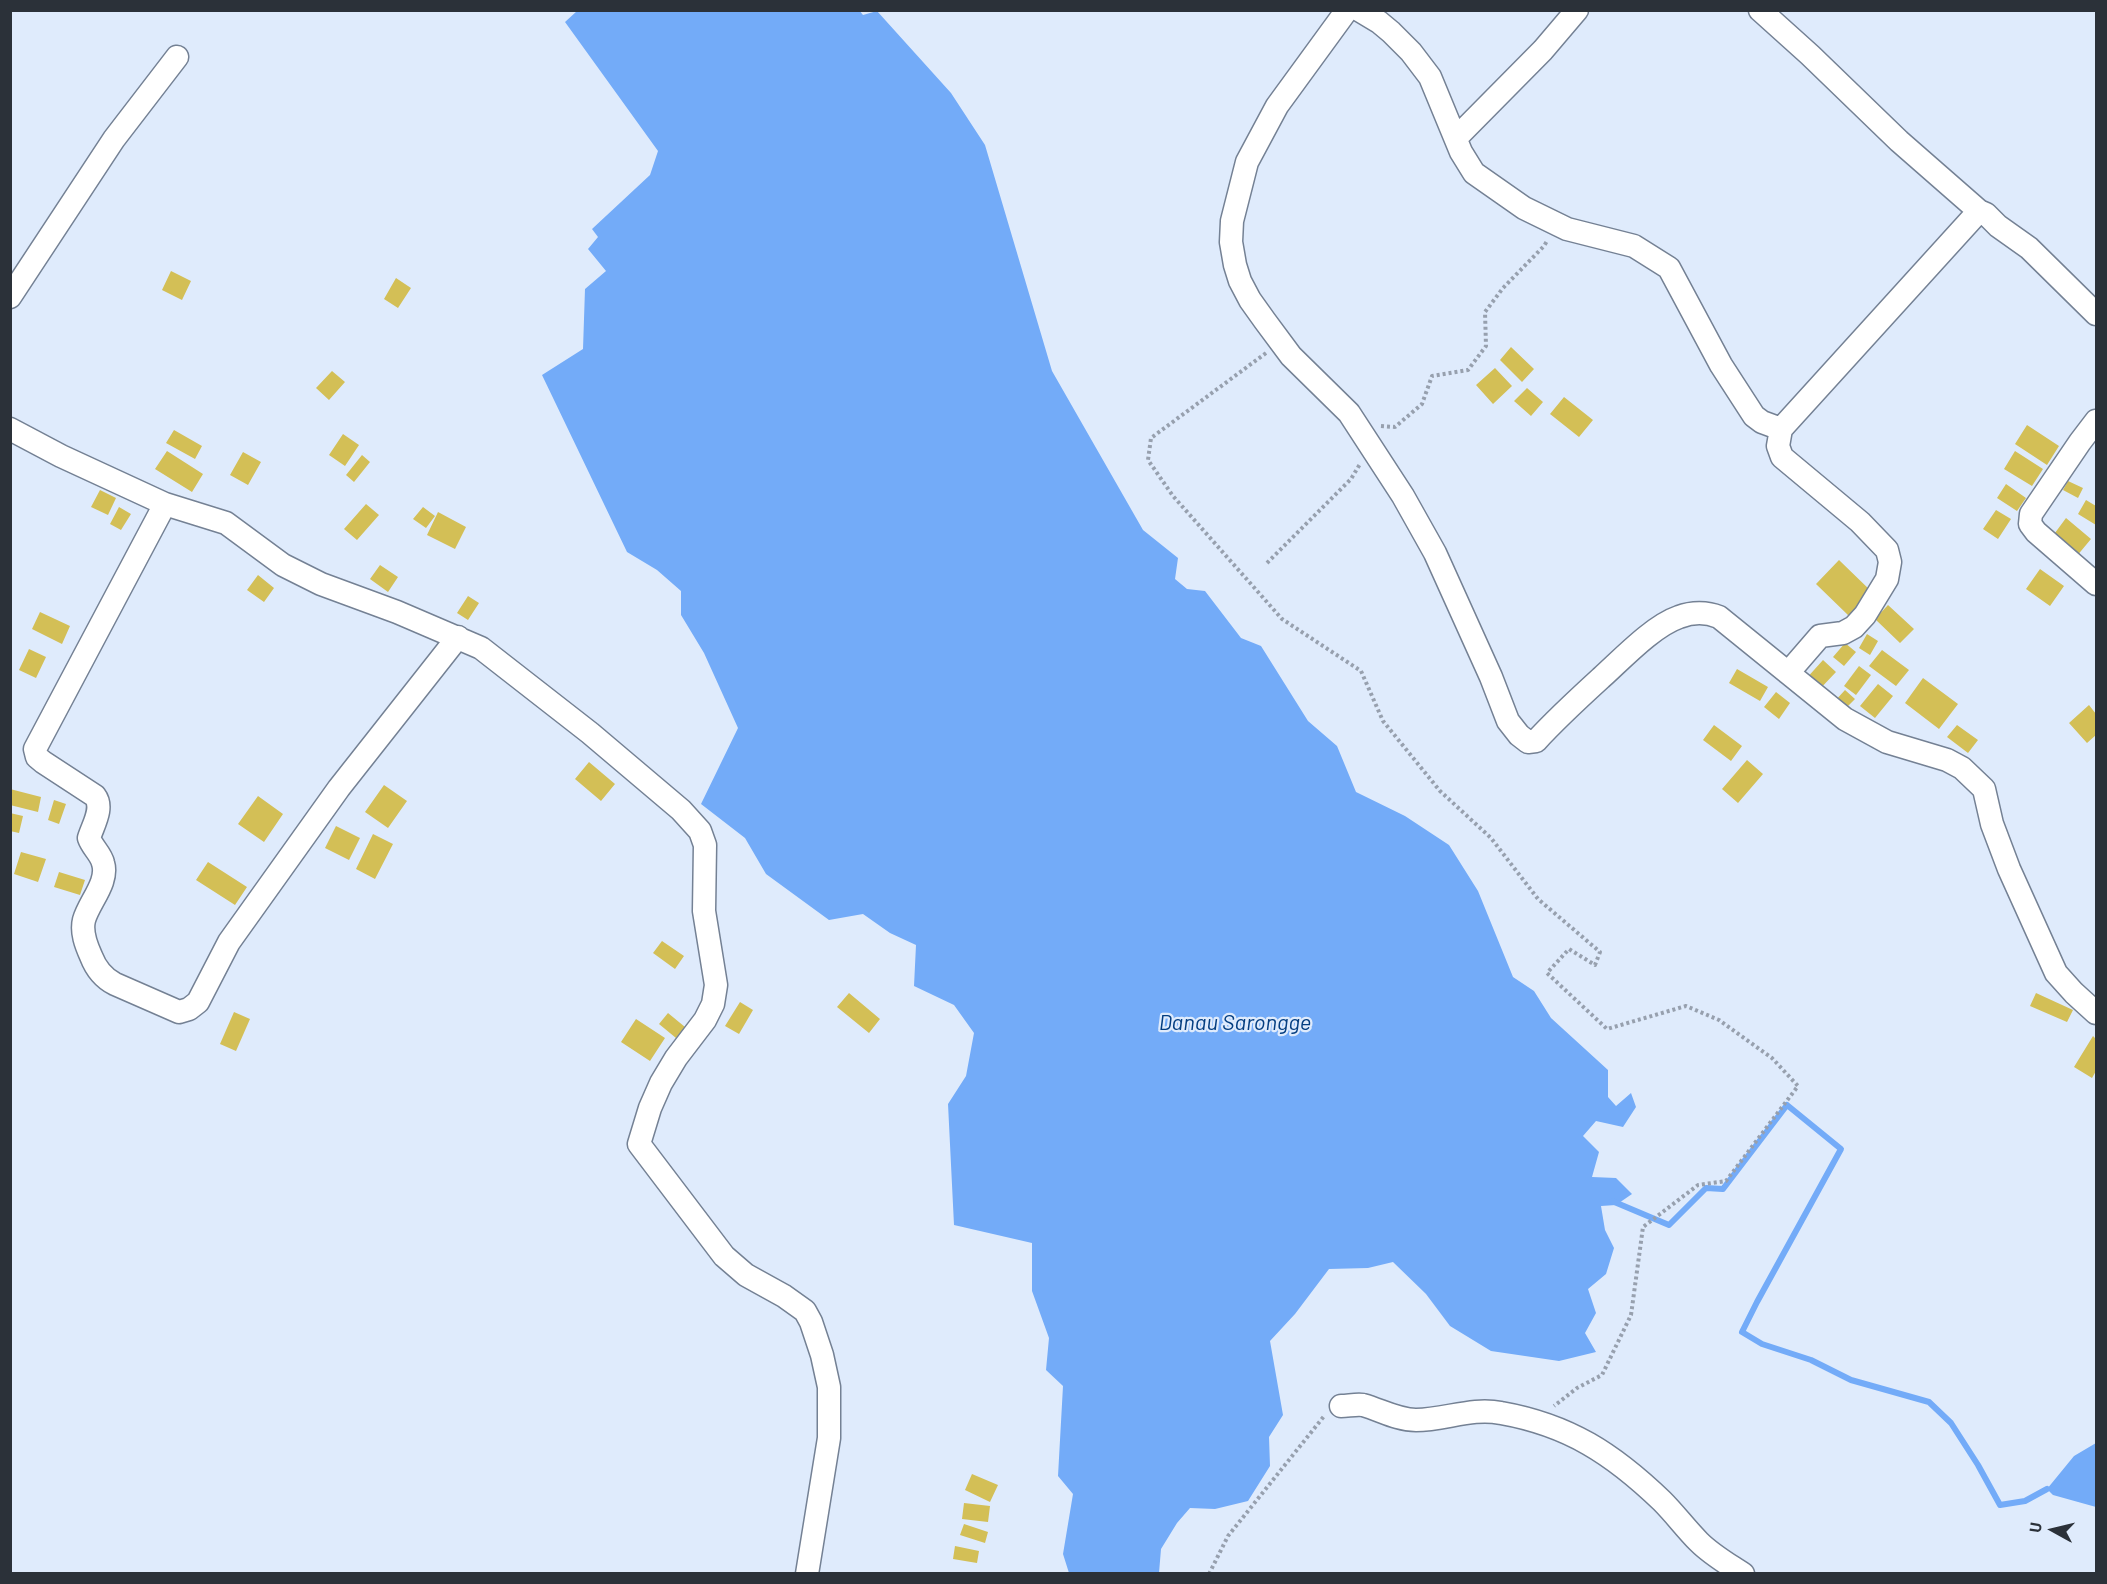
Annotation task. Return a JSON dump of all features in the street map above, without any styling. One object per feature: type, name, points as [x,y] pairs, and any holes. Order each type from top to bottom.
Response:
[{"type":"street","points":[[1347,10],[1277,106],[1247,162],[1232,220],[1231,242],[1235,265],[1250,300],[1291,356],[1348,413],[1403,496],[1435,553],[1491,677],[1508,721],[1519,735],[1528,741],[1536,741],[1565,710],[1644,639],[1679,616],[1700,613],[1719,617],[1814,695],[1860,728],[1887,742],[1947,760],[1962,768],[1984,789],[1992,824],[2009,870],[2056,972],[2074,993],[2097,1013]]},
{"type":"street","points":[[1359,10],[1391,32],[1424,68],[1474,173],[1524,208],[1567,229],[1634,246],[1669,268],[1721,365],[1754,416],[1762,422],[1781,429]]},
{"type":"street","points":[[1456,138],[1543,50],[1577,10]]},
{"type":"street","points":[[1760,10],[1899,141],[1979,211],[2029,248],[2097,314]]},
{"type":"street","points":[[10,297],[114,139],[177,57]]},
{"type":"street","points":[[1788,673],[1820,636],[1843,633],[1854,627],[1865,615],[1887,579],[1890,562],[1887,550],[1860,522],[1782,457],[1778,446],[1781,429],[1979,211]]},
{"type":"street","points":[[2097,422],[2080,442],[2031,514],[2030,524],[2036,532],[2097,584]]},
{"type":"street","points":[[10,429],[69,460],[165,504],[226,523],[283,565],[321,584],[397,612],[481,648],[590,733],[681,810],[700,831],[705,845],[704,912],[716,985],[713,1004],[705,1020],[676,1058],[661,1083],[650,1108],[639,1144],[724,1256],[746,1275],[784,1296],[805,1311],[811,1322],[829,1387],[829,1428],[807,1574]]},
{"type":"street","points":[[165,504],[35,749],[37,757],[43,762],[98,800],[98,812],[89,838],[103,863],[103,874],[84,922],[84,938],[98,969],[107,980],[115,984],[178,1012],[189,1009],[198,1002],[229,942],[339,788],[458,637]]},
{"type":"street","points":[[1341,1406],[1361,1405],[1407,1420],[1429,1420],[1476,1411],[1500,1413],[1559,1428],[1594,1446],[1620,1464],[1661,1500],[1698,1541],[1716,1557],[1743,1574]]},
{"type":"path","points":[[1356,425],[1395,427],[1422,404],[1432,376],[1468,370],[1486,346],[1485,312],[1503,288],[1544,246],[1554,222]]},
{"type":"path","points":[[1281,342],[1151,438],[1148,460],[1173,496],[1282,619],[1361,672],[1383,721],[1440,791],[1491,838],[1538,899],[1600,952],[1595,965],[1569,949],[1547,973],[1607,1029],[1686,1006],[1719,1020],[1772,1058],[1798,1086],[1726,1181],[1698,1185],[1642,1227],[1632,1315],[1602,1375],[1577,1388],[1535,1422]]},
{"type":"path","points":[[1267,563],[1351,478],[1372,449]]},
{"type":"path","points":[[1209,1574],[1228,1536],[1324,1415],[1341,1406]]},
{"type":"water","name":"Danau Sarongge","points":[[859,10],[863,15],[877,11],[951,93],[985,145],[1052,371],[1143,530],[1178,558],[1175,579],[1187,589],[1205,591],[1241,638],[1261,646],[1308,721],[1337,746],[1356,792],[1405,816],[1449,845],[1478,891],[1513,977],[1534,991],[1551,1018],[1608,1070],[1608,1097],[1616,1106],[1631,1093],[1636,1107],[1623,1127],[1596,1121],[1583,1136],[1599,1152],[1592,1177],[1616,1178],[1632,1194],[1616,1205],[1601,1206],[1605,1230],[1614,1248],[1606,1274],[1588,1289],[1596,1313],[1585,1333],[1596,1352],[1559,1361],[1491,1351],[1450,1326],[1426,1294],[1393,1262],[1368,1268],[1329,1269],[1295,1314],[1270,1341],[1283,1415],[1269,1437],[1270,1466],[1248,1501],[1215,1509],[1190,1508],[1177,1523],[1161,1549],[1159,1573],[1069,1573],[1063,1554],[1073,1494],[1058,1476],[1063,1386],[1046,1370],[1049,1338],[1032,1291],[1032,1243],[954,1225],[948,1104],[966,1076],[974,1033],[954,1005],[914,986],[916,945],[890,933],[863,914],[829,920],[766,874],[745,838],[701,804],[738,728],[704,653],[681,615],[681,591],[657,570],[627,552],[542,375],[583,349],[585,289],[606,271],[588,249],[598,237],[592,229],[650,175],[658,151],[565,22],[577,11]]},
{"type":"water","points":[[2096,1443],[2096,1507],[2053,1495],[2047,1489],[2074,1456]]},
{"type":"building","points":[[171,271],[191,281],[182,300],[162,290]]},
{"type":"building","points":[[396,278],[411,288],[398,308],[384,299]]},
{"type":"building","points":[[1511,347],[1534,369],[1522,382],[1500,360]]},
{"type":"building","points":[[1495,368],[1512,386],[1493,404],[1476,385]]},
{"type":"building","points":[[332,371],[345,382],[329,400],[316,388]]},
{"type":"building","points":[[1527,388],[1543,402],[1531,416],[1514,401]]},
{"type":"building","points":[[1564,397],[1593,420],[1579,437],[1550,414]]},
{"type":"building","points":[[2027,425],[2059,446],[2047,465],[2015,444]]},
{"type":"building","points":[[174,430],[202,446],[195,459],[166,443]]},
{"type":"building","points":[[343,434],[359,445],[345,466],[329,455]]},
{"type":"building","points":[[167,451],[203,474],[192,492],[155,469]]},
{"type":"building","points":[[2015,451],[2043,469],[2032,486],[2004,469]]},
{"type":"building","points":[[243,452],[261,462],[248,485],[230,475]]},
{"type":"building","points":[[362,455],[370,462],[354,482],[346,475]]},
{"type":"building","points":[[2068,481],[2083,488],[2078,498],[2063,490]]},
{"type":"building","points":[[2006,484],[2026,498],[2017,511],[1997,498]]},
{"type":"building","points":[[100,490],[116,498],[108,515],[91,507]]},
{"type":"building","points":[[2086,500],[2096,506],[2096,525],[2078,514]]},
{"type":"building","points":[[366,504],[379,515],[357,540],[344,529]]},
{"type":"building","points":[[119,507],[131,514],[121,530],[110,524]]},
{"type":"building","points":[[423,507],[435,516],[426,528],[413,519]]},
{"type":"building","points":[[1996,510],[2011,519],[1998,539],[1983,529]]},
{"type":"building","points":[[438,512],[466,527],[455,549],[427,535]]},
{"type":"building","points":[[2066,518],[2091,539],[2076,557],[2052,537]]},
{"type":"building","points":[[1839,560],[1873,593],[1850,617],[1816,584]]},
{"type":"building","points":[[380,565],[398,577],[388,592],[370,579]]},
{"type":"building","points":[[2040,569],[2064,586],[2050,606],[2026,589]]},
{"type":"building","points":[[258,575],[274,588],[264,602],[247,590]]},
{"type":"building","points":[[468,596],[479,603],[468,620],[457,613]]},
{"type":"building","points":[[1888,605],[1914,629],[1900,643],[1875,619]]},
{"type":"building","points":[[40,612],[70,626],[62,644],[32,629]]},
{"type":"building","points":[[1867,634],[1878,641],[1870,655],[1859,648]]},
{"type":"building","points":[[1845,643],[1856,652],[1844,666],[1833,657]]},
{"type":"building","points":[[29,649],[46,657],[36,678],[19,670]]},
{"type":"building","points":[[1882,650],[1909,670],[1896,686],[1869,666]]},
{"type":"building","points":[[1823,660],[1836,672],[1818,691],[1805,680]]},
{"type":"building","points":[[1859,666],[1871,675],[1856,695],[1844,686]]},
{"type":"building","points":[[1737,669],[1768,687],[1760,701],[1729,683]]},
{"type":"building","points":[[1923,678],[1958,704],[1939,729],[1905,703]]},
{"type":"building","points":[[1878,684],[1893,696],[1875,718],[1860,706]]},
{"type":"building","points":[[1845,690],[1855,699],[1843,711],[1834,702]]},
{"type":"building","points":[[1776,692],[1790,703],[1779,719],[1764,707]]},
{"type":"building","points":[[2089,705],[2096,714],[2096,735],[2087,743],[2069,723]]},
{"type":"building","points":[[1714,725],[1742,746],[1731,761],[1703,740]]},
{"type":"building","points":[[1957,725],[1978,740],[1968,753],[1947,737]]},
{"type":"building","points":[[1747,760],[1763,774],[1738,803],[1722,789]]},
{"type":"building","points":[[589,762],[615,784],[601,801],[575,779]]},
{"type":"building","points":[[384,785],[407,801],[388,828],[365,812]]},
{"type":"building","points":[[10,789],[41,797],[38,812],[10,805]]},
{"type":"building","points":[[258,796],[283,814],[264,842],[238,824]]},
{"type":"building","points":[[54,800],[66,804],[59,824],[48,820]]},
{"type":"building","points":[[10,813],[23,816],[19,833],[10,831]]},
{"type":"building","points":[[336,826],[360,838],[349,860],[325,848]]},
{"type":"building","points":[[373,834],[393,844],[375,879],[356,869]]},
{"type":"building","points":[[21,852],[46,859],[38,882],[14,874]]},
{"type":"building","points":[[208,862],[247,887],[235,905],[196,880]]},
{"type":"building","points":[[59,872],[85,880],[80,895],[54,887]]},
{"type":"building","points":[[662,941],[684,956],[675,969],[653,953]]},
{"type":"building","points":[[849,993],[880,1019],[869,1033],[837,1007]]},
{"type":"building","points":[[2036,993],[2073,1010],[2067,1022],[2030,1006]]},
{"type":"building","points":[[740,1002],[753,1010],[739,1034],[725,1026]]},
{"type":"building","points":[[234,1012],[250,1019],[236,1051],[220,1044]]},
{"type":"building","points":[[668,1013],[685,1027],[676,1038],[659,1024]]},
{"type":"building","points":[[636,1019],[665,1038],[650,1061],[621,1042]]},
{"type":"building","points":[[2093,1036],[2096,1039],[2096,1071],[2092,1078],[2074,1067]]},
{"type":"building","points":[[972,1474],[998,1485],[990,1502],[965,1490]]},
{"type":"building","points":[[964,1503],[990,1506],[988,1522],[962,1519]]},
{"type":"building","points":[[964,1524],[988,1532],[985,1543],[960,1535]]},
{"type":"building","points":[[955,1546],[979,1551],[977,1563],[953,1559]]},
{"type":"waterway","points":[[1612,1201],[1669,1225],[1706,1188],[1723,1189],[1787,1105],[1841,1149],[1742,1332],[1762,1344],[1811,1360],[1851,1380],[1929,1402],[1951,1423],[2000,1505],[2025,1501],[2047,1489]]}]
